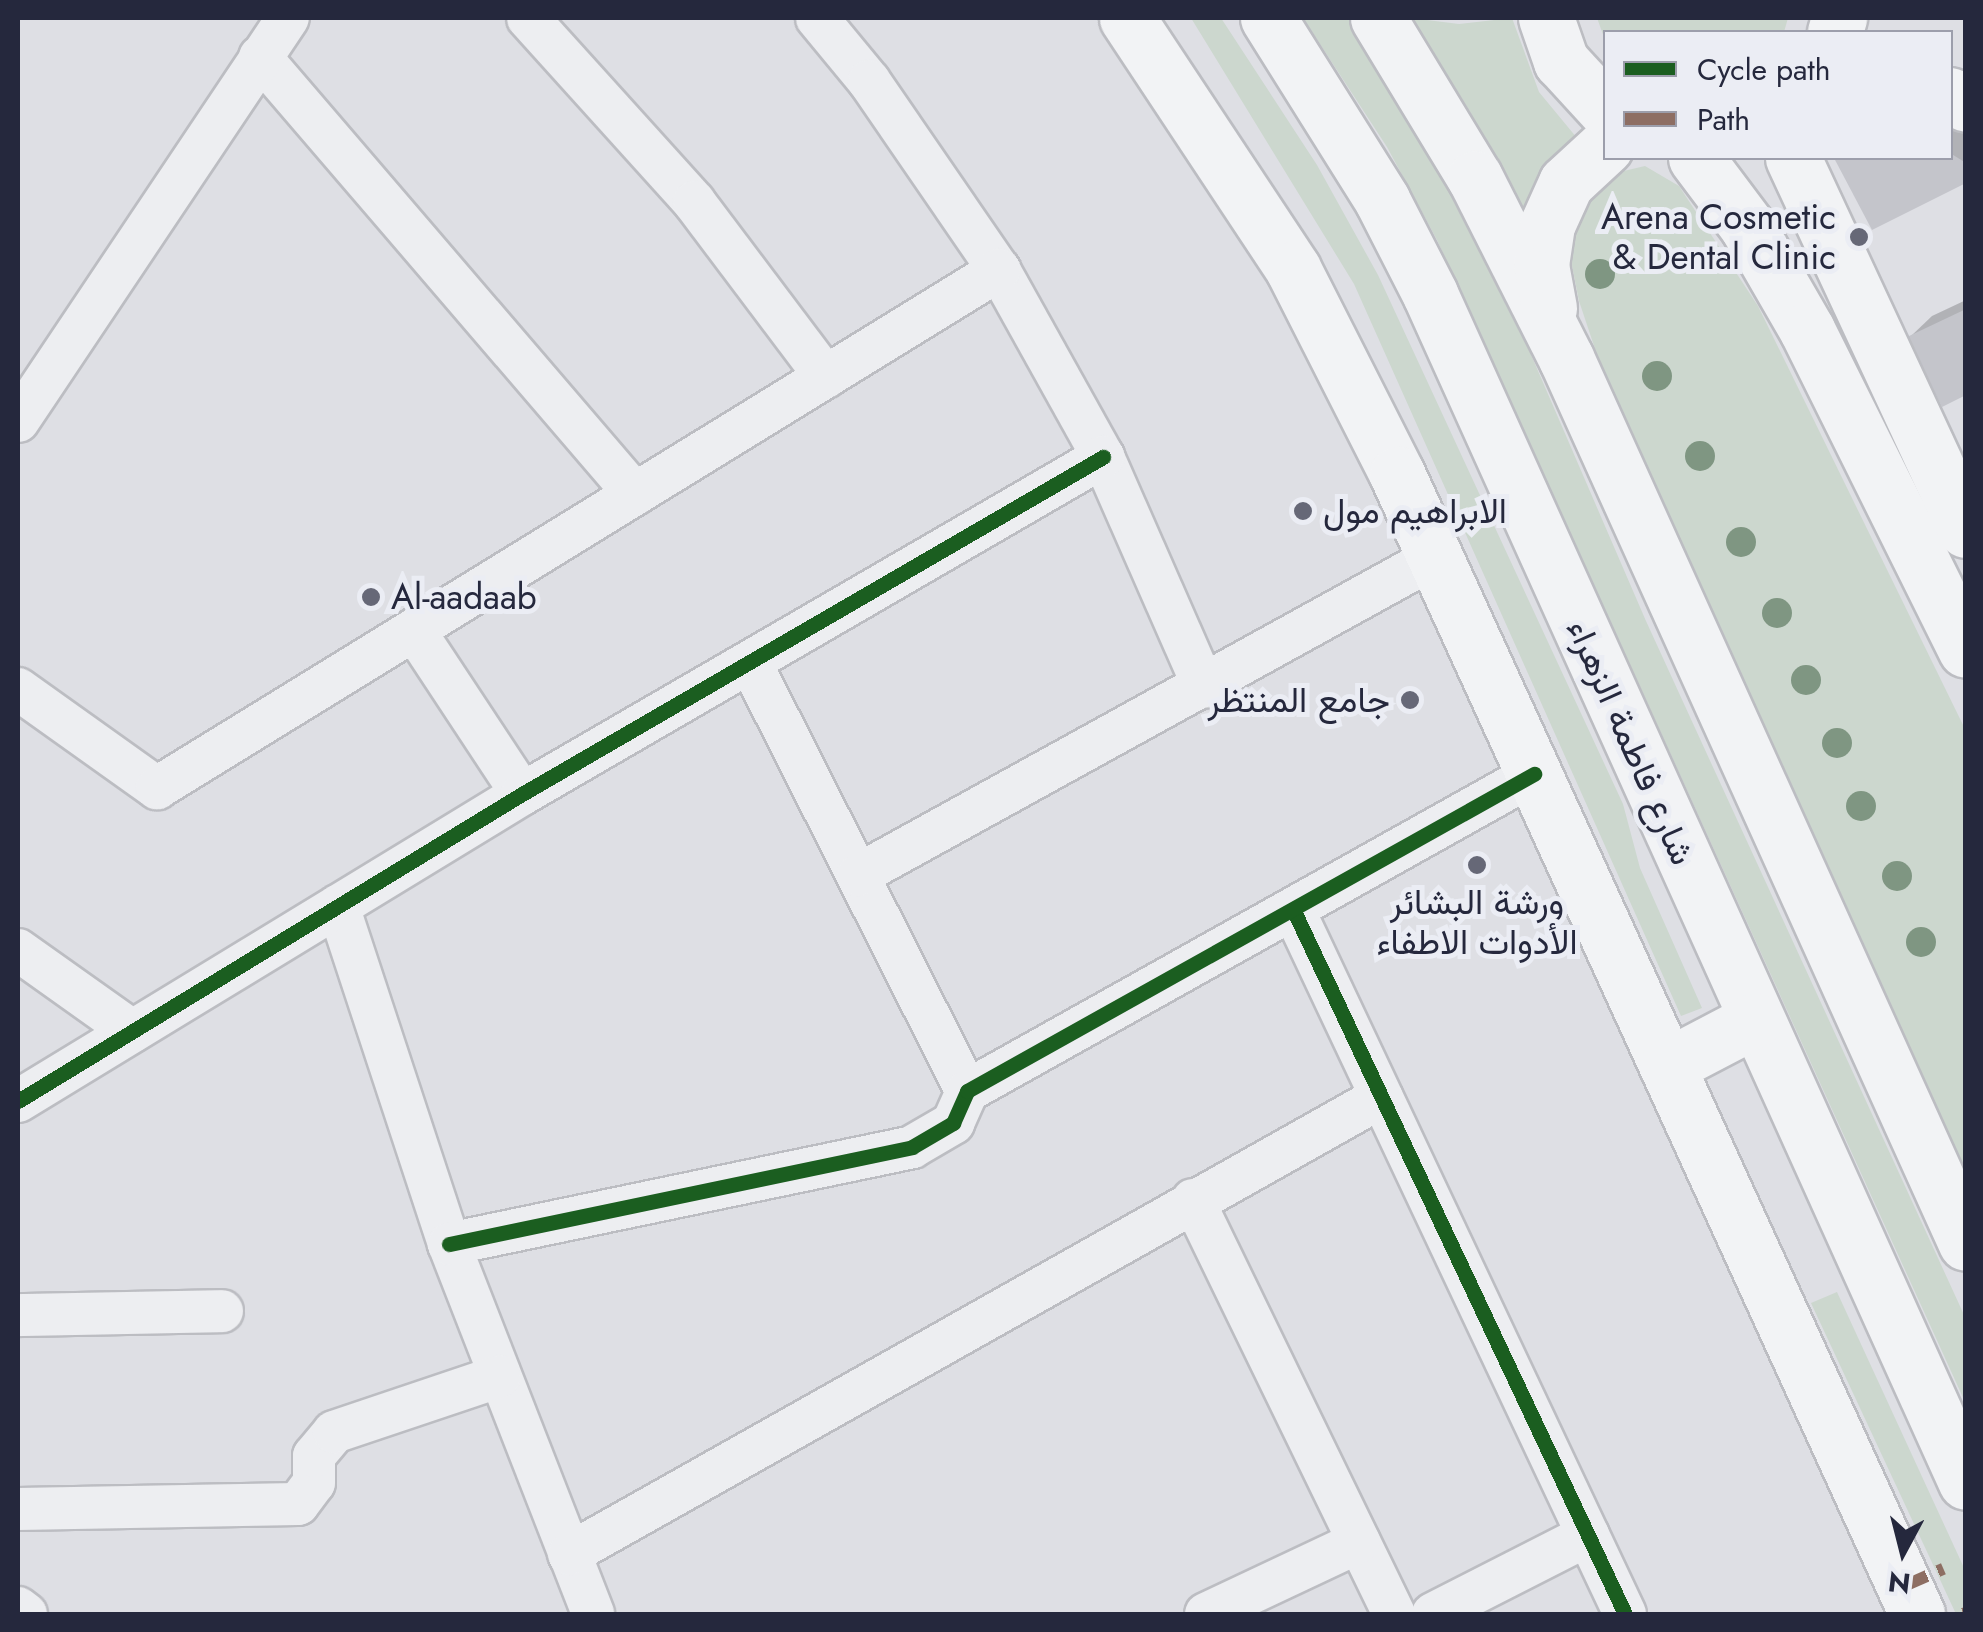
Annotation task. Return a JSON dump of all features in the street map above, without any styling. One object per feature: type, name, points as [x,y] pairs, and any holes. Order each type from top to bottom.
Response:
[{"type":"main road","points":[[1128,18],[1293,269],[1435,558],[1917,1614]]},
{"type":"main road","name":"شارع فاطمة الزهراء","points":[[1268,18],[1382,200],[1430,294],[1966,1482]]},
{"type":"main road","points":[[1378,18],[1475,178],[1566,358],[1966,1243]]},
{"type":"main road","points":[[1546,18],[1562,61],[1603,107]]},
{"type":"main road","points":[[1566,358],[1543,283],[1542,244],[1566,183],[1603,149]]},
{"type":"main road","points":[[1698,160],[1747,226],[1807,330],[1966,650]]},
{"type":"main road","points":[[1794,160],[1966,530]]},
{"type":"main road","points":[[1667,1066],[1756,1020]]},
{"type":"street","points":[[18,420],[288,18]]},
{"type":"street","points":[[528,18],[694,202],[826,377]]},
{"type":"street","points":[[817,18],[869,81],[999,270],[1103,457],[1204,687]]},
{"type":"street","points":[[260,57],[636,494]]},
{"type":"street","points":[[18,689],[157,788],[999,270]]},
{"type":"street","points":[[18,1101],[522,794],[752,666],[1103,457]]},
{"type":"street","points":[[858,875],[1435,558]]},
{"type":"street","points":[[414,630],[522,794]]},
{"type":"street","points":[[752,666],[967,1091]]},
{"type":"street","points":[[449,1244],[912,1148],[953,1123],[967,1091],[1534,774]]},
{"type":"street","points":[[338,906],[449,1244],[592,1614]]},
{"type":"street","points":[[1292,909],[1625,1614]]},
{"type":"street","points":[[18,950],[132,1032]]},
{"type":"street","points":[[569,1554],[1381,1096]]},
{"type":"street","points":[[1193,1200],[1394,1614]]},
{"type":"street","points":[[18,1315],[222,1312]]},
{"type":"street","points":[[18,1508],[298,1504],[314,1483],[314,1456],[334,1432],[500,1376]]},
{"type":"street","points":[[1433,1614],[1588,1535]]},
{"type":"street","points":[[1206,1614],[1359,1542]]},
{"type":"street","points":[[18,1608],[26,1614]]},
{"type":"shaded area","points":[[1191,18],[1221,18],[1317,165],[1378,275],[1623,804],[1640,868],[1702,1008],[1681,1016],[1354,284]]},
{"type":"shaded area","points":[[1303,18],[1348,18],[1419,128],[1516,320],[1646,621],[1965,1317],[1965,1402],[1437,240],[1387,147]]},
{"type":"shaded area","points":[[1411,18],[1459,24],[1512,18],[1539,92],[1577,138],[1544,164],[1522,214],[1469,110]]},
{"type":"shaded area","points":[[1597,18],[1788,18],[1785,30],[1603,30],[1603,34]]},
{"type":"shaded area","points":[[1645,166],[1679,186],[1758,306],[1965,729],[1965,1178],[1637,474],[1579,301],[1570,256],[1581,212],[1611,174]]},
{"type":"shaded area","points":[[1837,1292],[1965,1570],[1965,1614],[1956,1614],[1811,1303]]},
{"type":"building","points":[[1953,155],[1966,163],[1966,183],[1872,230],[1835,160],[1953,160]]},
{"type":"building","points":[[1966,309],[1966,395],[1942,407],[1907,337]]},
{"type":"marked path","points":[[1904,1586],[1943,1569]]},
{"type":"cycle path","points":[[18,1101],[522,794],[1103,457]]},
{"type":"cycle path","points":[[449,1244],[912,1147],[953,1123],[967,1091],[1534,774]]},
{"type":"cycle path","points":[[1293,909],[1625,1614]]},
{"type":"place","name":"Arena Cosmetic & Dental Clinic","points":[[1859,237]]},
{"type":"place","name":"الابراهيم مول","points":[[1303,511]]},
{"type":"place","name":"Al-aadaab","points":[[371,597]]},
{"type":"place","name":"جامع المنتظر","points":[[1410,700]]},
{"type":"place","name":"ورشة البشائر الأدوات الاطفاء","points":[[1477,865]]}]
